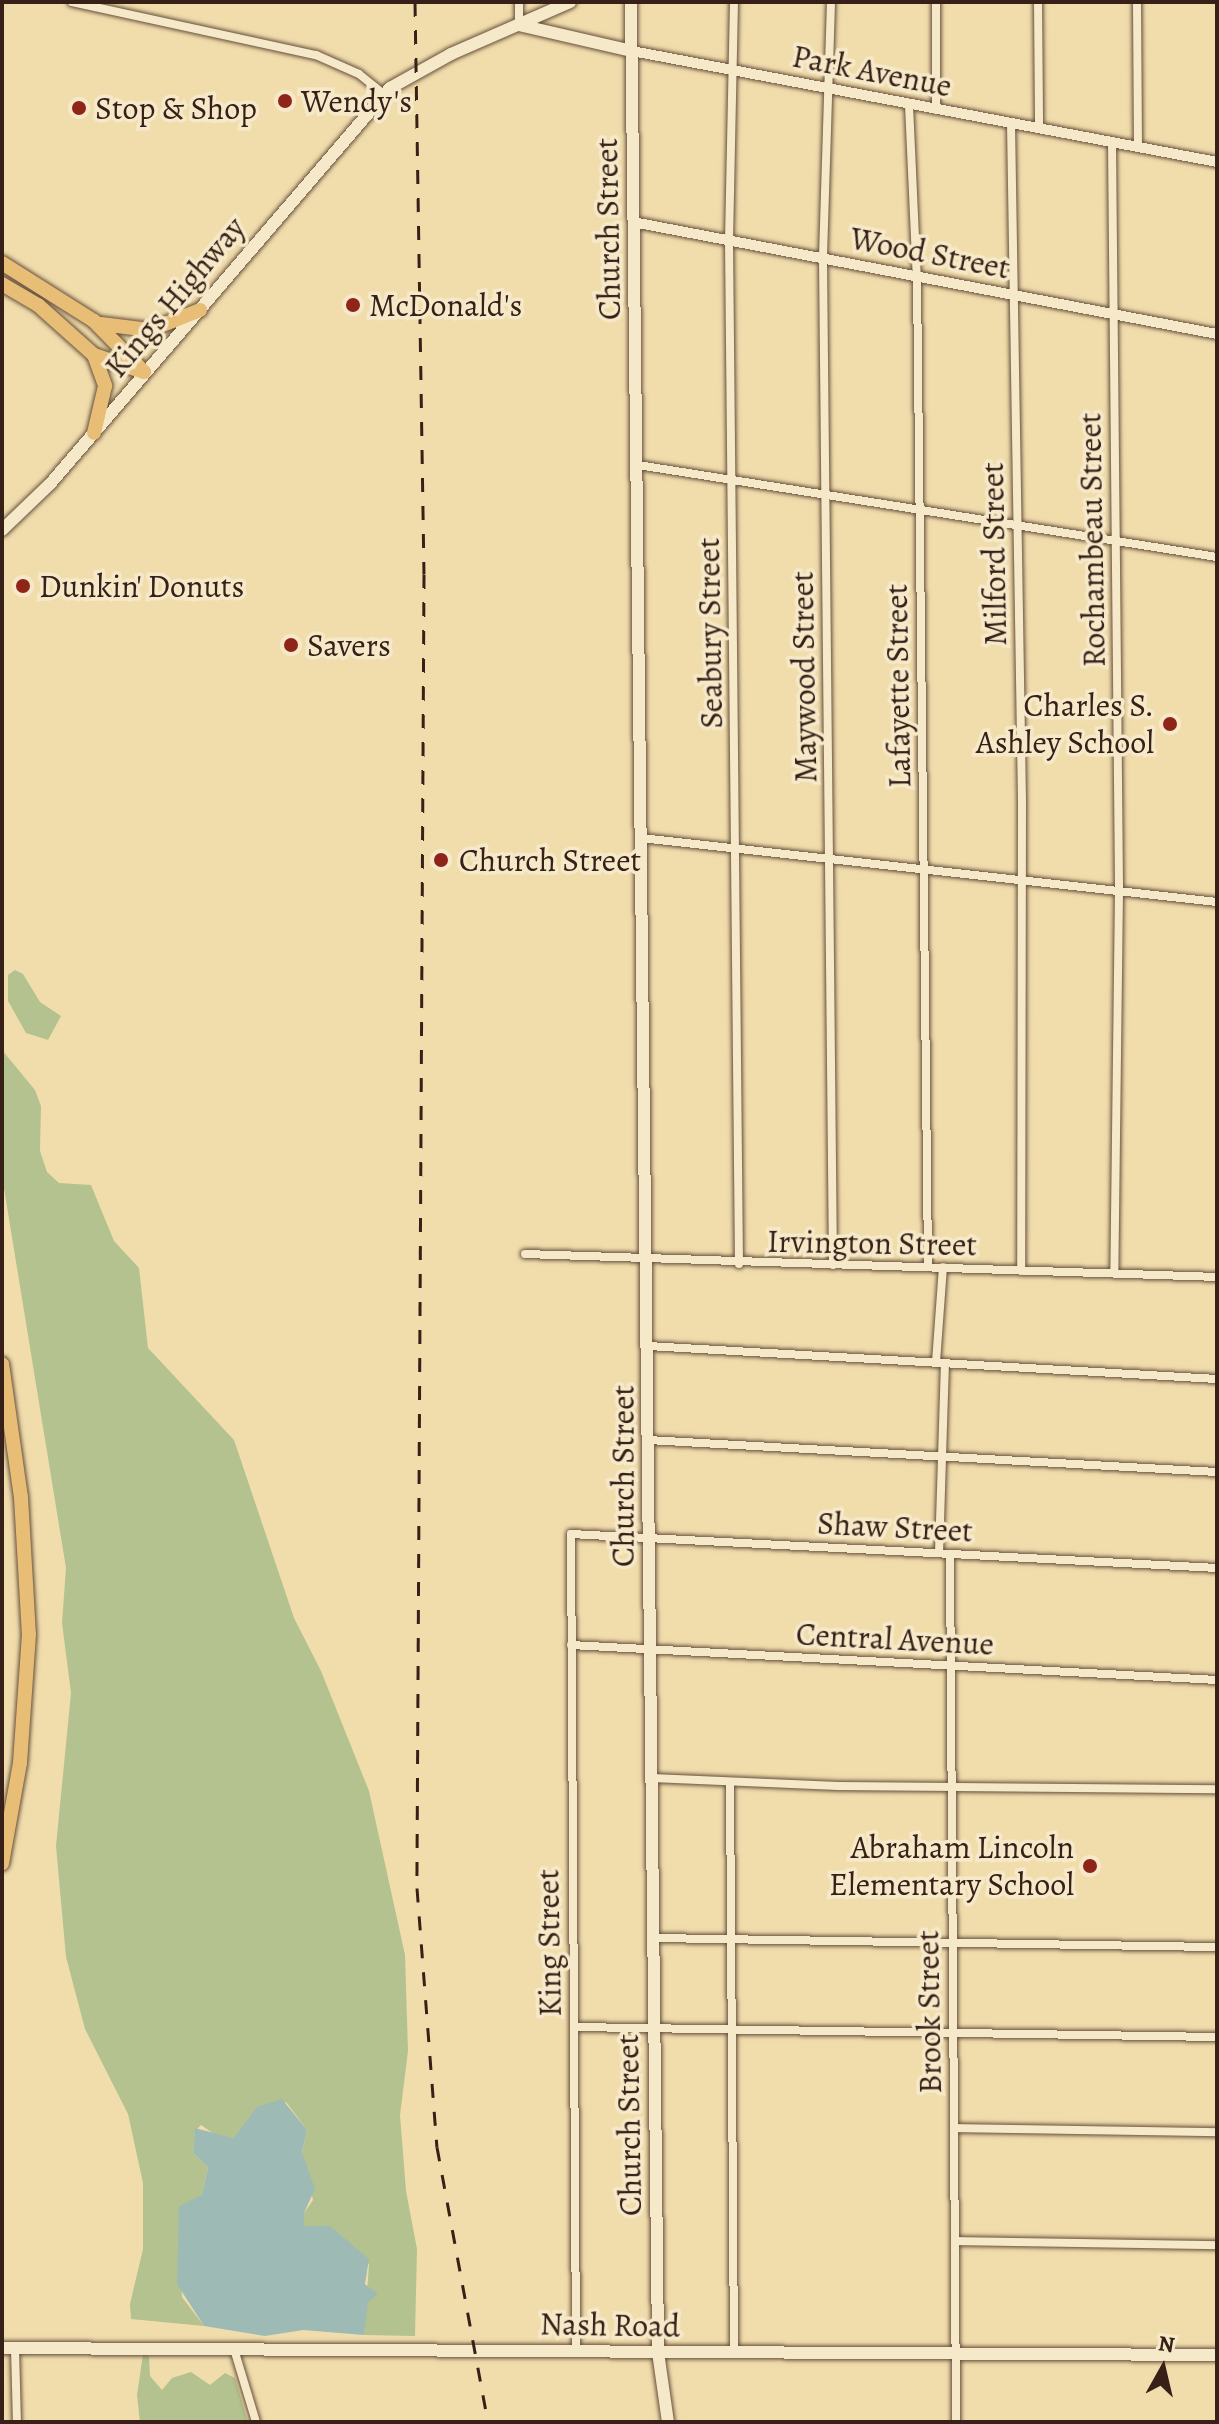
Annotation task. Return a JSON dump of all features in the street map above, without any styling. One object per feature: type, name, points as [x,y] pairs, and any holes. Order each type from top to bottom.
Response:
[{"type":"highway","points":[[2,263],[94,321],[144,372]]},
{"type":"highway","points":[[2,284],[38,305],[94,355],[144,372]]},
{"type":"highway","points":[[94,321],[150,330],[200,310]]},
{"type":"highway","points":[[94,355],[105,386],[94,433]]},
{"type":"highway","points":[[2,1364],[23,1525],[29,1659],[20,1763],[2,1863]]},
{"type":"main road","name":"Kings Highway","points":[[2,530],[94,433],[384,94],[418,70],[570,2]]},
{"type":"main road","name":"Church Street","points":[[631,2],[658,2352],[668,2422]]},
{"type":"main road","name":"Park Avenue","points":[[519,25],[632,51]]},
{"type":"main road","name":"Nash Road","points":[[9,2348],[1217,2355]]},
{"type":"street","points":[[74,2],[316,55],[359,74],[384,94]]},
{"type":"street","points":[[519,2],[519,25]]},
{"type":"street","name":"Seabury Street","points":[[734,2],[729,241],[739,1264]]},
{"type":"street","name":"Maywood Street","points":[[831,2],[823,259],[833,1265]]},
{"type":"street","points":[[936,2],[936,110]]},
{"type":"street","points":[[1038,2],[1039,128]]},
{"type":"street","points":[[1137,2],[1138,146]]},
{"type":"street","name":"Park Avenue","points":[[632,51],[1217,162]]},
{"type":"street","name":"Lafayette Street","points":[[909,105],[917,278],[928,1267]]},
{"type":"street","name":"Milford Street","points":[[1011,123],[1022,880],[1021,1271]]},
{"type":"street","name":"Rochambeau Street","points":[[1112,143],[1119,891],[1114,1273]]},
{"type":"street","name":"Wood Street","points":[[633,222],[1217,334]]},
{"type":"street","points":[[638,465],[825,492],[1217,557]]},
{"type":"street","points":[[641,838],[1217,902]]},
{"type":"street","name":"Irvington Street","points":[[525,1254],[646,1261],[1217,1277]]},
{"type":"street","points":[[939,1553],[943,1267]]},
{"type":"street","points":[[648,1346],[1217,1379]]},
{"type":"street","points":[[648,1440],[1217,1472]]},
{"type":"street","name":"Shaw Street","points":[[571,1534],[1217,1568]]},
{"type":"street","name":"King Street","points":[[571,1534],[576,2351]]},
{"type":"street","name":"Brook Street","points":[[950,1554],[956,2422]]},
{"type":"street","name":"Central Avenue","points":[[571,1645],[1217,1680]]},
{"type":"street","points":[[652,1778],[730,1782],[1217,1789]]},
{"type":"street","points":[[730,1782],[734,2352]]},
{"type":"street","points":[[654,1938],[1217,1947]]},
{"type":"street","points":[[574,2027],[654,2025],[1217,2037]]},
{"type":"street","points":[[954,2128],[1217,2132]]},
{"type":"street","points":[[955,2241],[1217,2245]]},
{"type":"street","points":[[9,2348],[17,2422]]},
{"type":"street","points":[[234,2349],[256,2422]]},
{"type":"green space","points":[[15,970],[23,974],[40,1002],[61,1016],[48,1040],[26,1033],[8,1001],[8,975]]},
{"type":"green space","points":[[2,1050],[35,1090],[41,1106],[40,1151],[47,1172],[59,1183],[91,1185],[114,1241],[139,1268],[148,1348],[234,1440],[294,1618],[321,1671],[369,1791],[405,1955],[408,2051],[400,2115],[406,2191],[417,2249],[415,2336],[364,2335],[369,2264],[316,2226],[304,2226],[304,2213],[313,2200],[302,2152],[307,2130],[286,2102],[251,2115],[233,2138],[217,2136],[201,2125],[195,2131],[193,2153],[208,2167],[202,2195],[181,2226],[180,2261],[182,2297],[204,2326],[131,2319],[130,2304],[143,2249],[143,2183],[128,2114],[85,2029],[66,1957],[56,1846],[71,1693],[62,1623],[66,1568],[2,1176]]},
{"type":"green space","points":[[143,2354],[149,2356],[150,2376],[162,2390],[172,2378],[191,2372],[210,2385],[225,2373],[235,2378],[248,2422],[140,2422],[137,2395]]},
{"type":"water","points":[[282,2099],[307,2130],[302,2152],[315,2189],[304,2213],[304,2226],[330,2226],[369,2259],[365,2284],[378,2294],[368,2302],[364,2335],[303,2330],[265,2336],[204,2326],[177,2284],[179,2206],[202,2195],[208,2167],[193,2153],[195,2128],[233,2138],[257,2107]]},
{"type":"railway","points":[[415,2],[424,574],[417,1888],[437,2147],[488,2422]]},
{"type":"place","name":"Wendy's","points":[[285,101]]},
{"type":"place","name":"Stop & Shop","points":[[79,108]]},
{"type":"place","name":"McDonald's","points":[[353,305]]},
{"type":"place","name":"Dunkin' Donuts","points":[[23,586]]},
{"type":"place","name":"Savers","points":[[291,645]]},
{"type":"place","name":"Charles S. Ashley School","points":[[1170,724]]},
{"type":"place","name":"Church Street","points":[[441,860]]},
{"type":"place","name":"Abraham Lincoln Elementary School","points":[[1090,1866]]}]
